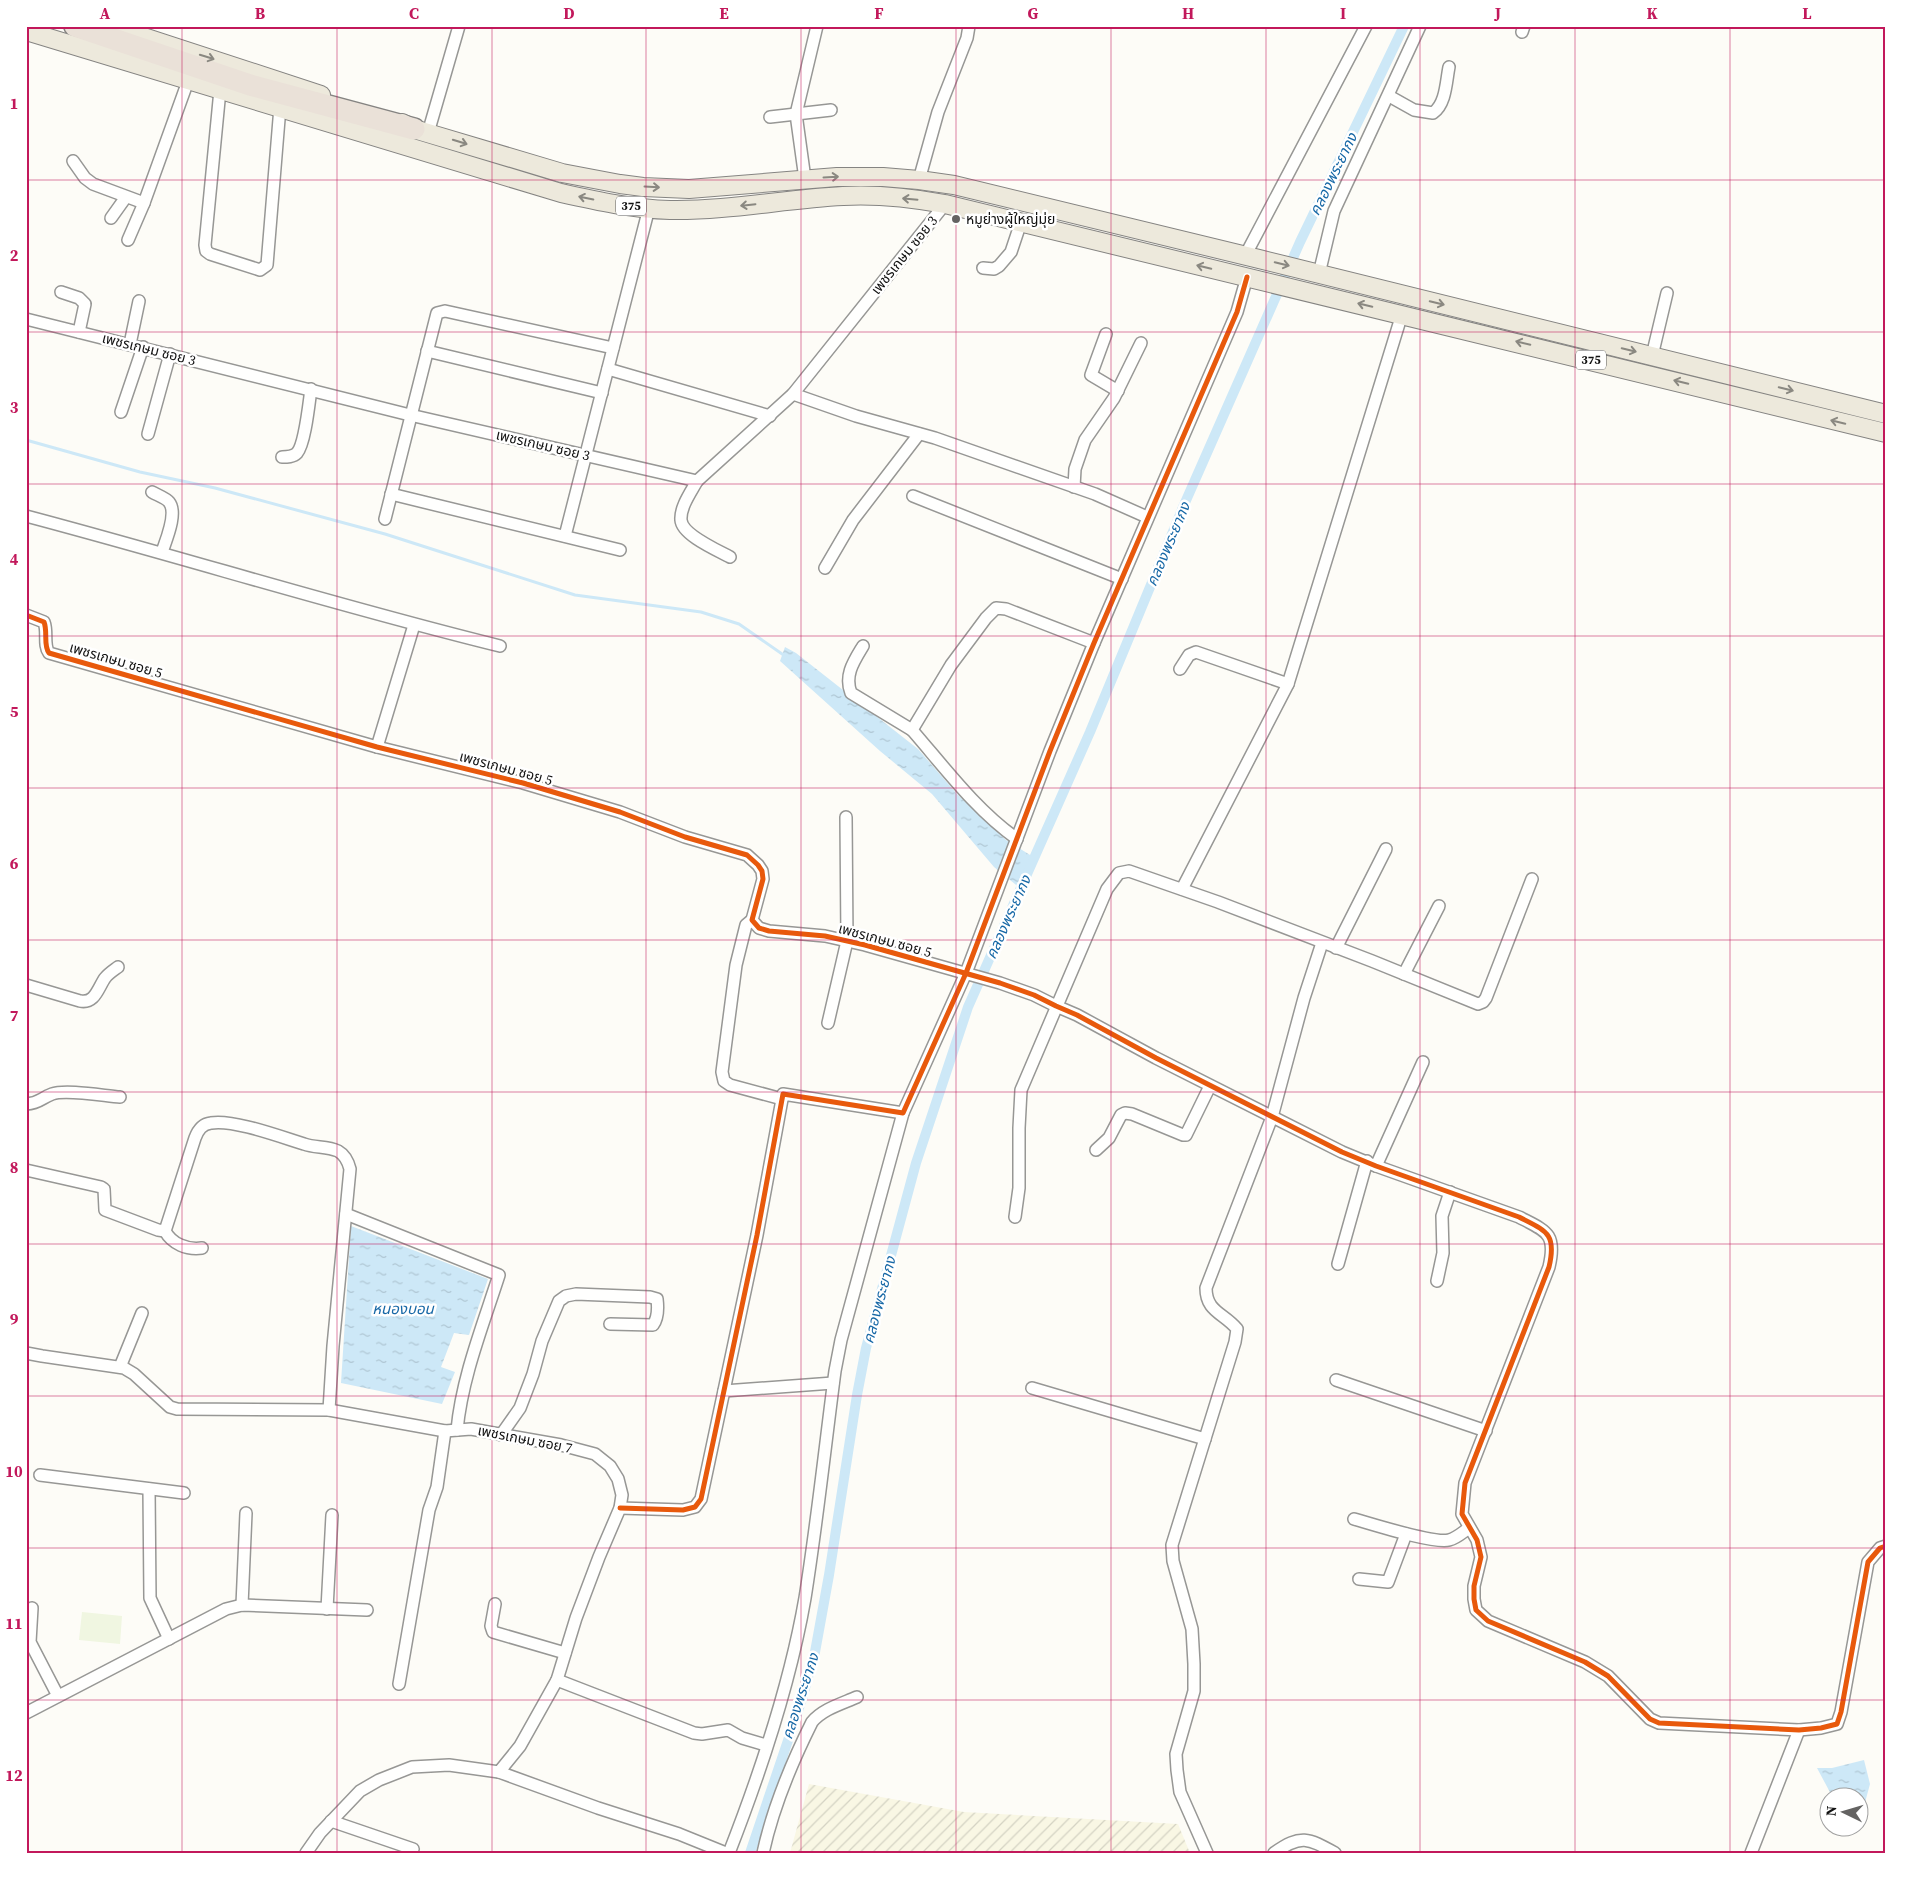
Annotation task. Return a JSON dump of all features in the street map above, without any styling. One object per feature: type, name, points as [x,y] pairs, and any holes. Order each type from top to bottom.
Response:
[{"type":"highway","points":[[75,26],[250,85],[421,131]]},
{"type":"main road","name":"375","points":[[110,26],[148,32],[421,131],[562,172],[620,184],[689,189],[805,179],[883,177],[919,180],[954,186],[1252,257],[1886,414]]},
{"type":"main road","name":"375","points":[[26,31],[561,193],[612,204],[649,208],[720,208],[808,199],[862,196],[908,198],[945,204],[1886,433]]},
{"type":"main road","points":[[1761,402],[1764,384]]},
{"type":"street","points":[[421,131],[459,26]]},
{"type":"street","points":[[805,179],[796,114],[817,26]]},
{"type":"street","points":[[919,180],[938,112],[967,38],[969,26]]},
{"type":"street","points":[[1252,257],[1366,26]]},
{"type":"street","points":[[1312,272],[1334,211],[1420,26]]},
{"type":"street","points":[[1389,96],[1414,110],[1432,113],[1437,110],[1442,101],[1449,67]]},
{"type":"street","points":[[128,240],[144,203],[188,81]]},
{"type":"street","points":[[220,90],[205,245],[206,251],[210,254],[260,270],[267,265],[280,107]]},
{"type":"street","points":[[770,117],[831,110]]},
{"type":"street","points":[[73,161],[85,178],[93,184],[144,203]]},
{"type":"street","points":[[111,218],[126,197]]},
{"type":"street","name":"เพชรเกษม ซอย 3","points":[[26,319],[410,415],[697,480],[793,394],[945,204]]},
{"type":"street","points":[[565,536],[649,208]]},
{"type":"street","points":[[983,268],[994,269],[1009,256],[1021,222]]},
{"type":"street","points":[[306,1853],[320,1833],[360,1791],[379,1780],[412,1767],[449,1765],[499,1772],[598,1808],[679,1834],[728,1853],[746,1808],[790,1667],[804,1598],[833,1383],[848,1312],[903,1113],[969,974],[1017,839],[1094,643],[1237,312],[1249,278]]},
{"type":"street","points":[[61,292],[83,300],[85,304],[80,332]]},
{"type":"street","points":[[1652,356],[1667,293]]},
{"type":"street","points":[[130,344],[139,301]]},
{"type":"street","points":[[384,519],[435,316],[440,311],[613,348]]},
{"type":"street","points":[[1182,889],[1288,684],[1402,314]]},
{"type":"street","points":[[1106,334],[1091,375],[1118,391]]},
{"type":"street","points":[[1074,486],[1075,469],[1084,440],[1118,391],[1141,344]]},
{"type":"street","points":[[121,412],[143,347]]},
{"type":"street","points":[[427,351],[602,393]]},
{"type":"street","points":[[148,434],[170,354]]},
{"type":"street","points":[[608,368],[770,416]]},
{"type":"street","points":[[282,458],[290,457],[297,453],[302,444],[311,390]]},
{"type":"street","points":[[793,394],[1074,486],[1147,518]]},
{"type":"street","points":[[825,568],[853,520],[919,434]]},
{"type":"street","points":[[697,480],[684,507],[682,524],[687,532],[730,557]]},
{"type":"street","points":[[152,492],[169,502],[173,510],[171,525],[162,552]]},
{"type":"street","points":[[391,494],[620,550]]},
{"type":"street","points":[[913,496],[1122,579]]},
{"type":"street","points":[[26,516],[162,552],[414,625],[500,646]]},
{"type":"street","points":[[912,730],[951,665],[986,618],[996,608],[1006,609],[1094,643]]},
{"type":"street","name":"เพชรเกษม ซอย 5","points":[[26,615],[44,622],[46,627],[46,647],[49,653],[377,747],[523,784],[620,812],[685,837],[747,855],[762,871],[763,878],[752,920],[759,928],[769,931],[825,936],[969,974],[1034,995],[1077,1015],[1210,1086],[1342,1152],[1519,1217],[1540,1228],[1550,1237],[1554,1249],[1550,1267],[1486,1430]]},
{"type":"street","points":[[377,747],[414,625]]},
{"type":"street","points":[[863,646],[848,674],[848,685],[851,693],[912,730],[978,806],[996,824],[1017,839]]},
{"type":"street","points":[[1180,669],[1189,655],[1196,652],[1288,684]]},
{"type":"street","points":[[828,1023],[847,942],[846,817]]},
{"type":"street","points":[[1336,948],[1386,849]]},
{"type":"street","points":[[1015,1217],[1019,1188],[1021,1090],[1107,889],[1120,873],[1129,871],[1182,889],[1478,1004],[1486,998],[1532,879]]},
{"type":"street","points":[[1404,974],[1440,906]]},
{"type":"street","points":[[752,920],[746,925],[736,964],[722,1072],[724,1081],[730,1085],[782,1099]]},
{"type":"street","points":[[1207,1853],[1180,1792],[1176,1770],[1176,1754],[1194,1691],[1194,1664],[1192,1629],[1173,1561],[1172,1545],[1235,1342],[1237,1329],[1231,1321],[1212,1308],[1206,1298],[1206,1288],[1272,1117],[1304,998],[1322,943]]},
{"type":"street","points":[[26,985],[80,1001],[89,1001],[94,997],[106,976],[118,967]]},
{"type":"street","points":[[1338,1264],[1371,1163],[1423,1062]]},
{"type":"street","points":[[1096,1150],[1109,1138],[1121,1115],[1125,1113],[1132,1114],[1183,1136],[1186,1135],[1210,1086]]},
{"type":"street","points":[[26,1104],[40,1102],[52,1094],[63,1092],[120,1097]]},
{"type":"street","points":[[620,1508],[683,1510],[695,1507],[701,1499],[757,1235],[783,1094],[903,1113]]},
{"type":"street","points":[[202,1248],[193,1249],[176,1243],[168,1237],[165,1230],[197,1132],[203,1125],[209,1123],[229,1124],[254,1129],[280,1135],[305,1145],[338,1151],[344,1155],[350,1169],[333,1346],[329,1410]]},
{"type":"street","points":[[26,1170],[101,1187],[104,1189],[105,1210],[158,1230],[165,1230]]},
{"type":"street","points":[[1437,1281],[1443,1253],[1442,1216],[1450,1192]]},
{"type":"street","points":[[346,1214],[499,1275],[468,1372],[459,1408],[457,1430]]},
{"type":"street","points":[[502,1435],[520,1408],[533,1374],[542,1341],[559,1301],[566,1296],[576,1294],[650,1297],[657,1300],[655,1323],[653,1325],[610,1324]]},
{"type":"street","points":[[120,1367],[142,1313]]},
{"type":"street","name":"เพชรเกษม ซอย 7","points":[[26,1352],[120,1367],[134,1374],[170,1407],[177,1409],[329,1410],[444,1431],[471,1428],[596,1454],[610,1466],[618,1479],[622,1495],[620,1508],[599,1557],[556,1680],[520,1746],[499,1772]]},
{"type":"street","points":[[1336,1380],[1486,1430],[1465,1483],[1462,1514],[1477,1540],[1481,1557],[1474,1586],[1476,1610],[1488,1621],[1585,1662],[1608,1676],[1639,1710],[1650,1719],[1659,1723],[1799,1730],[1837,1724],[1841,1712],[1868,1562],[1880,1548],[1886,1546]]},
{"type":"street","points":[[724,1391],[833,1383]]},
{"type":"street","points":[[1032,1388],[1205,1439]]},
{"type":"street","points":[[399,1684],[429,1510],[437,1487],[444,1431]]},
{"type":"street","points":[[40,1475],[184,1493]]},
{"type":"street","points":[[149,1489],[150,1598],[169,1639]]},
{"type":"street","points":[[242,1605],[246,1513]]},
{"type":"street","points":[[327,1608],[332,1515]]},
{"type":"street","points":[[1354,1519],[1406,1534],[1442,1541],[1450,1540],[1469,1528]]},
{"type":"street","points":[[1359,1579],[1388,1582],[1406,1534]]},
{"type":"street","points":[[495,1604],[490,1626],[493,1632],[565,1653]]},
{"type":"street","points":[[26,1713],[226,1609],[242,1605],[368,1610]]},
{"type":"street","points":[[32,1608],[30,1642],[58,1696]]},
{"type":"street","points":[[556,1680],[694,1734],[728,1730],[742,1738],[766,1745]]},
{"type":"street","points":[[764,1853],[767,1833],[779,1794],[812,1722],[817,1716],[857,1697]]},
{"type":"street","points":[[1751,1853],[1799,1730]]},
{"type":"street","points":[[331,1821],[413,1849]]},
{"type":"street","points":[[1274,1853],[1298,1840],[1309,1841],[1336,1853]]},
{"type":"shaded area","points":[[809,1784],[964,1812],[1178,1824],[1190,1853],[790,1853]]},
{"type":"green space","points":[[82,1612],[122,1616],[120,1644],[79,1640]]},
{"type":"water","points":[[785,647],[796,653],[918,749],[957,794],[1006,840],[1035,858],[1021,889],[994,867],[932,794],[880,751],[780,661]]},
{"type":"water","name":"หนองบอน","points":[[351,1226],[488,1279],[469,1335],[454,1333],[441,1367],[455,1372],[442,1404],[341,1383]]},
{"type":"water","points":[[1864,1760],[1869,1786],[1827,1786],[1817,1768],[1832,1768]]},
{"type":"waterway","name":"คลองพระยากง","points":[[750,1853],[802,1699],[815,1652],[866,1348],[916,1163],[968,1007],[1090,732],[1184,505],[1300,242],[1404,26]]},
{"type":"waterway","points":[[26,440],[140,472],[215,488],[385,534],[575,595],[701,612],[739,624],[785,656]]},
{"type":"cycle path","points":[[620,1508],[683,1510],[695,1507],[701,1499],[757,1235],[783,1094],[903,1113],[966,973],[1050,751],[1094,643],[1237,312],[1247,277]]},
{"type":"cycle path","points":[[26,615],[44,622],[46,646],[49,653],[377,747],[523,783],[620,812],[685,837],[747,855],[762,871],[763,879],[752,920],[759,928],[769,931],[825,936],[865,945],[1000,983],[1034,995],[1077,1015],[1156,1058],[1342,1152],[1519,1217],[1542,1230],[1550,1240],[1551,1256],[1549,1267],[1465,1483],[1462,1514],[1477,1540],[1481,1557],[1474,1586],[1476,1610],[1488,1621],[1585,1662],[1608,1676],[1650,1719],[1659,1723],[1799,1730],[1837,1724],[1841,1712],[1868,1562],[1880,1548],[1886,1546]]},
{"type":"place","name":"หมูย่างผู้ใหญ่มุ่ย","points":[[956,219]]}]
